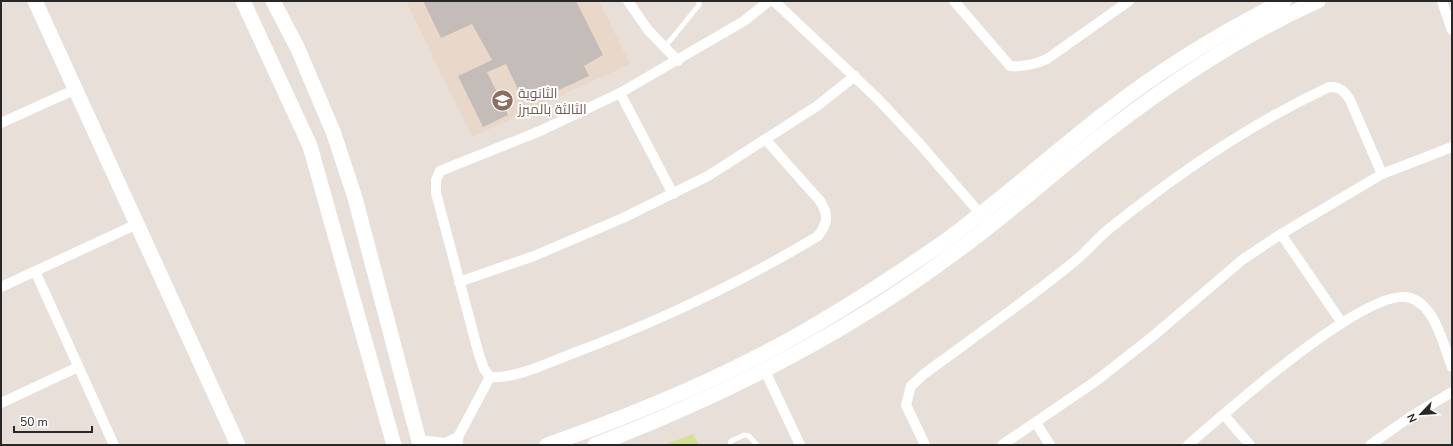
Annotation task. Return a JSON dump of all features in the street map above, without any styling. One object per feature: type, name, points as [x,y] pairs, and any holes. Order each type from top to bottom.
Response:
[{"type":"street","points":[[35,1],[238,445]]},
{"type":"street","points":[[243,1],[310,146],[394,445]]},
{"type":"street","points":[[273,1],[298,49],[334,134],[355,198],[416,428],[427,444],[458,441],[490,377]]},
{"type":"street","points":[[628,1],[664,48],[678,61]]},
{"type":"street","points":[[766,140],[820,201],[826,211],[827,218],[824,227],[818,236],[738,282],[609,340],[536,367],[499,378],[490,377],[484,369],[479,355],[436,193],[436,180],[440,171],[540,131],[620,93],[744,22],[770,1]]},
{"type":"street","points":[[774,1],[855,76],[920,143],[991,226]]},
{"type":"street","points":[[954,1],[1010,66],[1020,67],[1033,66],[1047,59],[1129,1]]},
{"type":"street","points":[[547,445],[666,400],[758,356],[811,328],[901,272],[981,214],[1100,117],[1146,83],[1234,27],[1284,1]]},
{"type":"street","points":[[1442,1],[1452,30]]},
{"type":"street","points":[[595,445],[672,415],[765,371],[867,313],[909,286],[991,226],[1080,152],[1154,96],[1241,40],[1314,2]]},
{"type":"street","points":[[459,282],[534,256],[673,194],[708,176],[817,106],[855,76]]},
{"type":"street","points":[[925,445],[906,405],[911,386],[924,374],[1072,264],[1109,229],[1174,180],[1225,143],[1267,118],[1329,87],[1337,86],[1345,91],[1350,100],[1382,174]]},
{"type":"street","points":[[1,123],[76,89]]},
{"type":"street","points":[[620,93],[673,194]]},
{"type":"street","points":[[1002,445],[1096,381],[1152,337],[1242,260],[1281,234],[1382,174],[1452,147]]},
{"type":"street","points":[[1,287],[137,224]]},
{"type":"street","points":[[1281,234],[1342,323]]},
{"type":"street","points":[[35,271],[114,445]]},
{"type":"street","points":[[1188,445],[1304,350],[1342,323],[1386,300],[1398,297],[1410,298],[1421,303],[1429,313],[1452,367]]},
{"type":"street","points":[[1,403],[78,367]]},
{"type":"street","points":[[765,371],[800,445]]},
{"type":"street","points":[[1370,445],[1410,416],[1452,392]]},
{"type":"street","points":[[1224,415],[1250,445]]},
{"type":"street","points":[[1036,423],[1050,445]]},
{"type":"lane","points":[[664,48],[699,5],[699,1]]},
{"type":"lane","points":[[730,445],[731,441],[744,435],[750,436],[757,445]]},
{"type":"shaded area","name":"الثانوية الثالثة بالمبرز","points":[[406,1],[599,1],[630,64],[472,137]]},
{"type":"green space","points":[[693,434],[699,445],[664,445]]},
{"type":"building","name":"الثانوية الثالثة بالمبرز","points":[[423,1],[576,1],[603,55],[584,66],[589,76],[544,97],[539,87],[521,96],[506,64],[487,72],[508,115],[483,127],[458,76],[492,60],[472,24],[441,38]]},
{"type":"place","name":"الثانوية الثالثة بالمبرز","points":[[502,101]]}]
